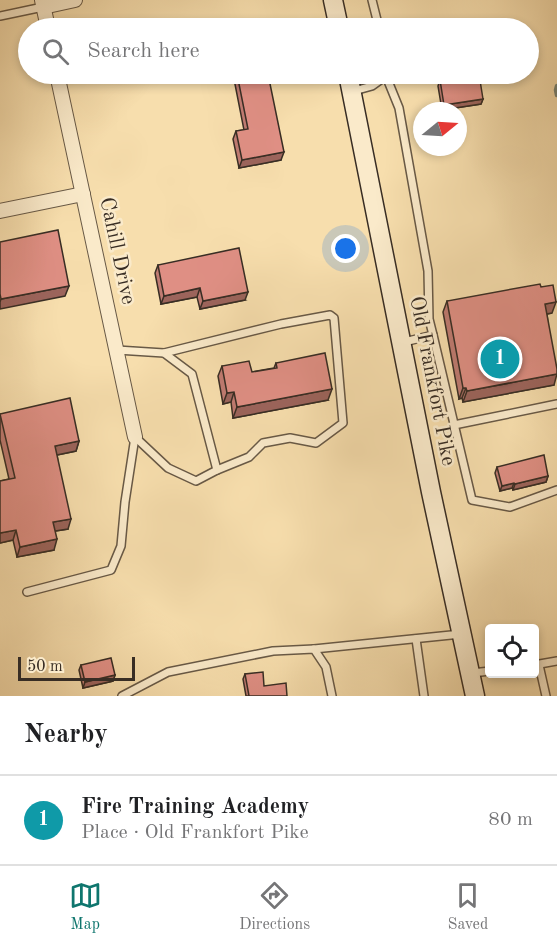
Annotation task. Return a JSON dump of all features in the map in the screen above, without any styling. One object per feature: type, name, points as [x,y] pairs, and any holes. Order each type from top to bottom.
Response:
[{"type":"main road","points":[[333,0],[337,18]]},
{"type":"main road","name":"Old Frankfort Pike","points":[[350,84],[475,696]]},
{"type":"street","points":[[46,18],[42,3],[75,0]]},
{"type":"street","name":"Cahill Drive","points":[[59,84],[135,437]]},
{"type":"street","points":[[0,211],[83,194]]},
{"type":"lane","points":[[372,0],[376,18]]},
{"type":"lane","points":[[0,16],[42,3]]},
{"type":"lane","points":[[351,92],[375,84]]},
{"type":"lane","points":[[390,84],[399,108],[428,271],[429,319],[472,500],[510,507],[557,490]]},
{"type":"lane","points":[[117,350],[164,353],[281,324],[330,315],[334,318],[343,423],[316,443],[290,438],[263,443],[249,458],[196,481],[168,468],[135,437]]},
{"type":"lane","points":[[402,343],[433,334]]},
{"type":"lane","points":[[164,353],[192,374],[217,470]]},
{"type":"lane","points":[[454,425],[557,404]]},
{"type":"lane","points":[[27,592],[111,570],[122,546],[125,502],[135,437]]},
{"type":"lane","points":[[122,696],[168,672],[273,651],[461,634]]},
{"type":"lane","points":[[416,639],[424,696]]},
{"type":"lane","points":[[314,649],[326,667],[332,696]]},
{"type":"lane","points":[[539,664],[557,661]]},
{"type":"lane","points":[[470,673],[485,671]]},
{"type":"lane","points":[[539,674],[546,696]]},
{"type":"building","points":[[239,84],[270,84],[284,152],[242,160],[236,131],[248,129]]},
{"type":"building","points":[[441,84],[481,84],[483,99],[444,102]]},
{"type":"building","points":[[58,230],[69,286],[1,299],[0,242]]},
{"type":"building","points":[[239,248],[248,292],[203,301],[200,288],[164,296],[158,265]]},
{"type":"building","points":[[540,284],[541,287],[553,285],[556,302],[545,304],[557,374],[467,391],[463,388],[447,301]]},
{"type":"building","points":[[325,353],[332,389],[237,407],[234,392],[227,393],[222,366],[249,361],[252,372],[277,368],[276,363]]},
{"type":"building","points":[[70,398],[79,441],[55,446],[71,519],[53,522],[57,539],[20,547],[16,530],[0,533],[0,481],[15,478],[0,414]]},
{"type":"building","points":[[544,455],[548,476],[502,486],[497,467]]},
{"type":"building","points":[[111,658],[115,675],[85,682],[81,665]]},
{"type":"building","points":[[263,672],[264,686],[286,683],[287,696],[249,696],[245,674]]},
{"type":"waterway","points":[[557,86],[557,95]]},
{"type":"place","name":"Fire Training Academy","points":[[500,359]]}]
